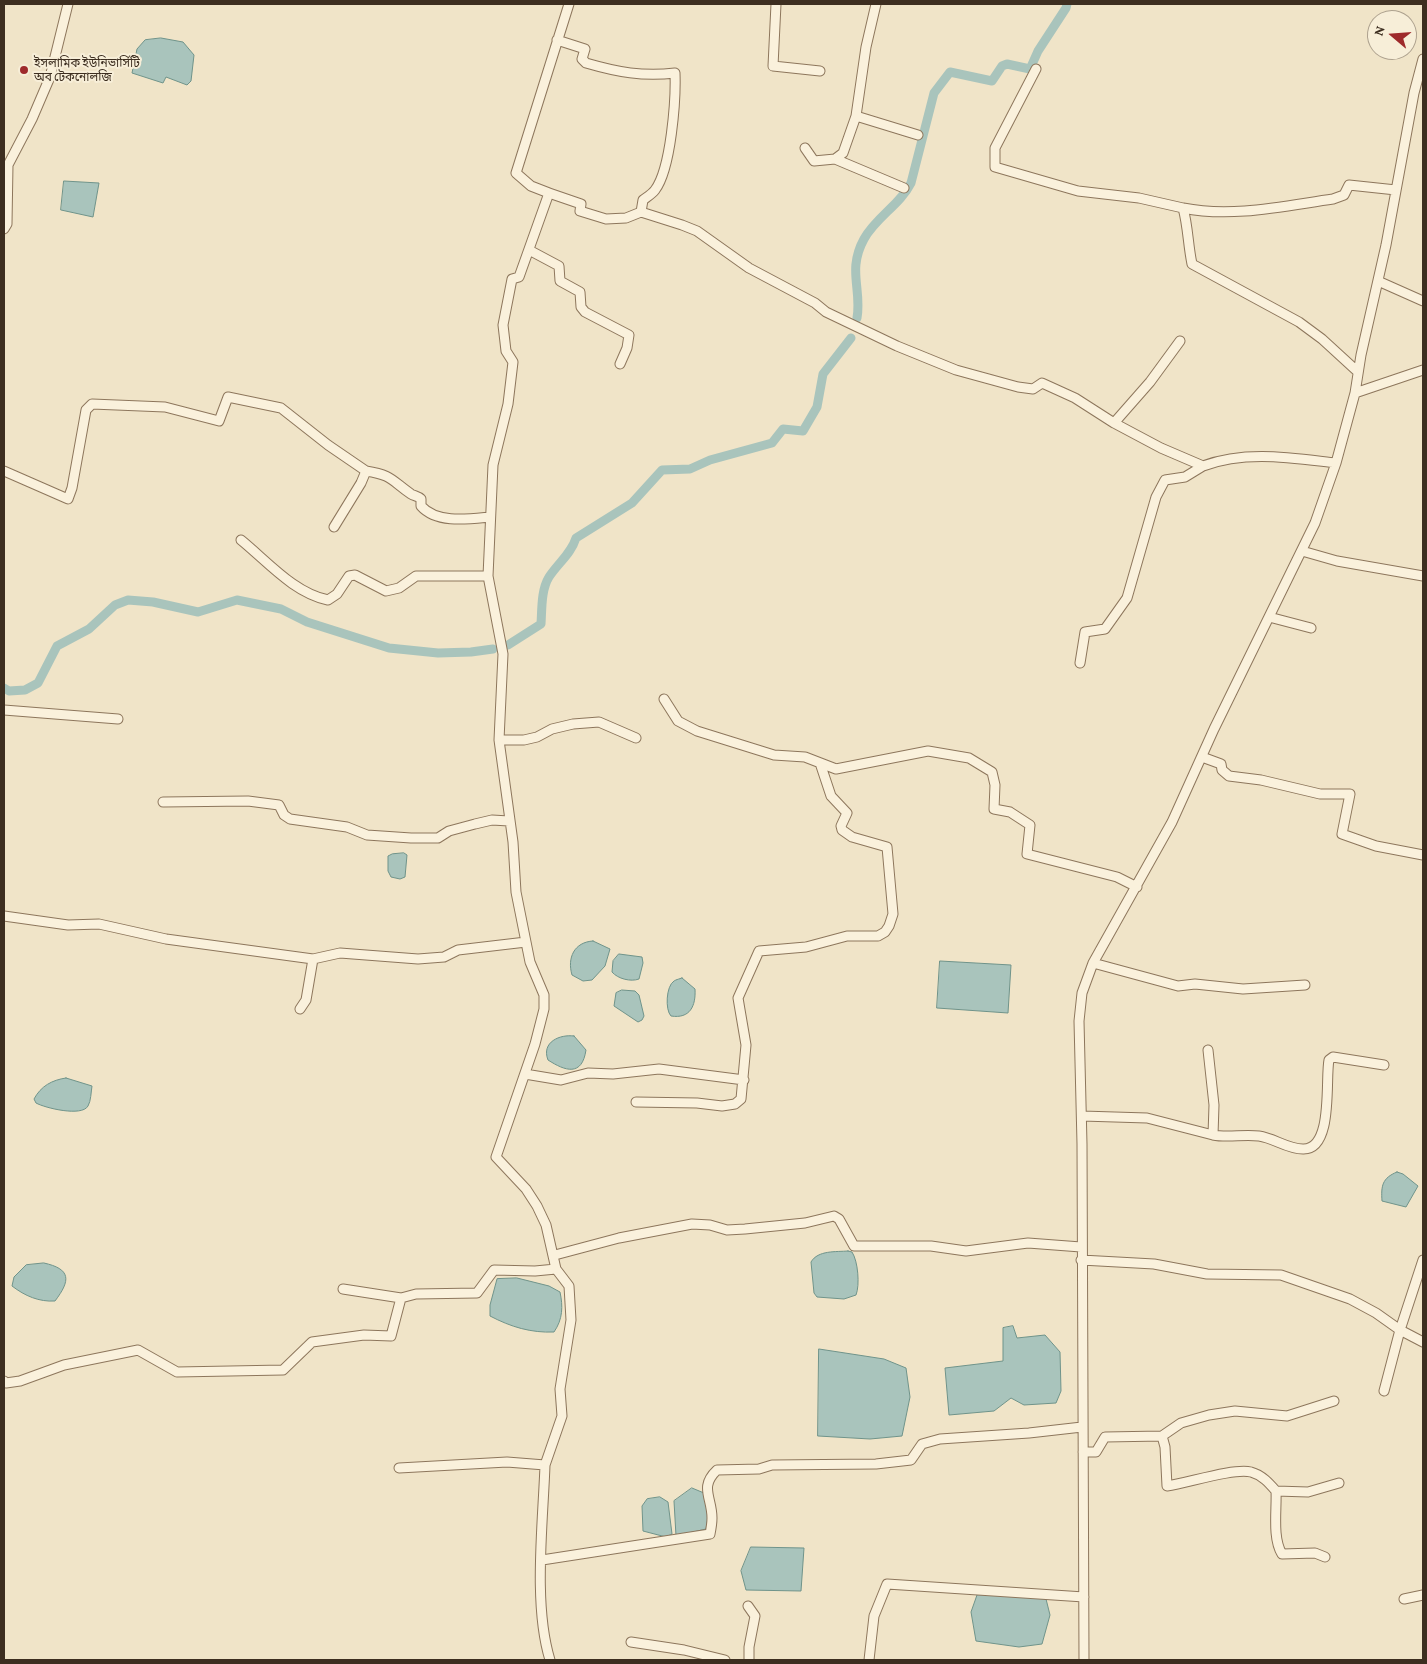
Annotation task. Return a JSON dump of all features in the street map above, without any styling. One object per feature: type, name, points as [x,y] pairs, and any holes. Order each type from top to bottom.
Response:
[{"type":"street","points":[[4,229],[7,224],[8,165],[32,120],[50,77],[68,4]]},
{"type":"street","points":[[569,4],[516,173],[531,186],[581,204],[580,211],[606,219],[626,218],[641,212],[697,231],[749,268],[815,303],[826,312],[897,346],[956,370],[1018,387],[1033,389],[1042,383],[1075,398],[1114,424],[1161,448],[1203,466]]},
{"type":"street","points":[[776,4],[773,66],[820,71]]},
{"type":"street","points":[[835,159],[843,153],[856,116],[866,47],[876,4]]},
{"type":"street","points":[[557,40],[585,49],[582,59],[586,63],[613,71],[654,76],[675,73],[673,116],[664,174],[655,191],[643,200],[641,212]]},
{"type":"street","points":[[1084,1660],[1082,1116],[1079,1021],[1082,994],[1093,963],[1172,822],[1269,617],[1316,523],[1356,393],[1358,372],[1378,281],[1414,93],[1423,59]]},
{"type":"street","points":[[1036,69],[995,148],[996,167],[1078,191],[1139,198],[1204,212],[1248,210],[1333,199],[1344,195],[1349,186],[1370,186],[1396,190]]},
{"type":"street","points":[[856,116],[918,135]]},
{"type":"street","points":[[805,148],[814,161],[835,159],[904,188]]},
{"type":"street","points":[[549,193],[519,277],[512,279],[503,325],[506,351],[513,362],[508,404],[493,465],[488,576],[504,654],[499,740],[513,842],[516,892],[530,962],[544,995],[544,1010],[525,1074],[496,1157],[526,1189],[546,1225],[555,1255],[556,1268],[569,1286],[571,1320],[560,1389],[562,1416],[545,1465],[542,1618],[544,1642],[550,1660]]},
{"type":"street","points":[[1183,208],[1188,224],[1187,242],[1192,264],[1299,322],[1322,339],[1358,372]]},
{"type":"street","points":[[529,250],[560,266],[560,281],[580,292],[581,307],[586,312],[629,335],[627,348],[620,364]]},
{"type":"street","points":[[1378,281],[1423,301]]},
{"type":"street","points":[[1114,424],[1150,382],[1180,341]]},
{"type":"street","points":[[1356,393],[1423,370]]},
{"type":"street","points":[[4,471],[68,499],[72,488],[86,410],[92,404],[165,407],[220,421],[228,397],[281,408],[328,445],[366,471],[384,474],[395,480],[412,495],[422,499],[421,506],[432,513],[456,519],[490,517]]},
{"type":"street","points":[[1080,663],[1085,632],[1105,629],[1127,598],[1156,497],[1165,480],[1186,477],[1203,466],[1223,458],[1280,457],[1336,463]]},
{"type":"street","points":[[334,527],[362,483],[366,471]]},
{"type":"street","points":[[241,540],[301,590],[314,597],[328,600],[338,594],[349,576],[354,575],[386,591],[399,588],[416,576],[488,576]]},
{"type":"street","points":[[1302,551],[1337,561],[1423,576]]},
{"type":"street","points":[[1269,617],[1311,628]]},
{"type":"street","points":[[664,699],[678,721],[697,732],[774,755],[804,757],[836,769],[928,752],[969,758],[992,772],[995,784],[994,809],[1010,812],[1029,824],[1027,854],[1116,877],[1136,887]]},
{"type":"street","points":[[4,710],[118,719]]},
{"type":"street","points":[[499,740],[524,740],[537,737],[552,729],[573,724],[599,722],[636,738]]},
{"type":"street","points":[[1202,757],[1222,764],[1222,770],[1229,776],[1261,780],[1320,794],[1350,794],[1342,834],[1376,846],[1423,855]]},
{"type":"street","points":[[636,1102],[687,1102],[722,1106],[735,1104],[741,1099],[746,1045],[738,998],[759,951],[806,947],[847,936],[878,936],[885,932],[891,920],[888,847],[852,837],[842,830],[840,826],[846,813],[831,796],[820,763]]},
{"type":"street","points":[[163,802],[248,801],[279,806],[284,815],[290,819],[347,827],[366,835],[411,838],[438,838],[449,831],[475,824],[492,820],[509,821]]},
{"type":"street","points":[[4,916],[68,925],[99,924],[166,939],[313,959],[340,953],[418,959],[444,957],[458,950],[526,942]]},
{"type":"street","points":[[300,1008],[306,1000],[313,959]]},
{"type":"street","points":[[1093,963],[1178,986],[1195,984],[1252,989],[1305,985]]},
{"type":"street","points":[[1208,1050],[1214,1105],[1213,1135]]},
{"type":"street","points":[[1082,1116],[1147,1118],[1223,1137],[1257,1135],[1304,1150],[1312,1147],[1324,1128],[1328,1107],[1329,1060],[1333,1057],[1384,1065]]},
{"type":"street","points":[[525,1074],[561,1080],[588,1073],[613,1074],[665,1069],[696,1075],[744,1080]]},
{"type":"street","points":[[555,1255],[619,1238],[692,1224],[710,1225],[727,1230],[745,1229],[805,1223],[834,1216],[839,1218],[854,1246],[931,1246],[966,1251],[1028,1243],[1081,1246]]},
{"type":"street","points":[[1082,1260],[1154,1264],[1207,1274],[1281,1276],[1350,1299],[1423,1342]]},
{"type":"street","points":[[1384,1391],[1400,1330],[1423,1260]]},
{"type":"street","points":[[343,1289],[401,1298],[416,1294],[477,1294],[494,1270],[535,1271],[556,1268]]},
{"type":"street","points":[[4,1381],[6,1383],[20,1381],[64,1365],[138,1350],[177,1372],[283,1370],[312,1342],[364,1336],[391,1336],[401,1298]]},
{"type":"street","points":[[1084,1452],[1096,1452],[1105,1437],[1162,1436],[1181,1423],[1209,1415],[1235,1411],[1287,1416],[1334,1401]]},
{"type":"street","points":[[542,1560],[710,1534],[712,1519],[707,1485],[709,1478],[717,1470],[759,1469],[772,1465],[876,1464],[911,1460],[922,1444],[940,1439],[1020,1434],[1082,1426]]},
{"type":"street","points":[[1162,1436],[1165,1447],[1167,1486],[1218,1475],[1251,1472],[1262,1477],[1276,1491],[1308,1492],[1339,1483]]},
{"type":"street","points":[[400,1468],[507,1462],[545,1465]]},
{"type":"street","points":[[1276,1491],[1277,1534],[1279,1549],[1282,1554],[1315,1554],[1325,1557]]},
{"type":"street","points":[[869,1660],[874,1616],[886,1584],[1084,1596]]},
{"type":"street","points":[[1404,1599],[1423,1595]]},
{"type":"street","points":[[748,1606],[755,1616],[748,1647],[749,1660]]},
{"type":"street","points":[[631,1642],[684,1650],[725,1660]]},
{"type":"water","points":[[161,38],[183,42],[194,55],[191,81],[187,85],[166,77],[163,83],[132,73],[137,49],[145,40]]},
{"type":"water","points":[[64,181],[99,183],[93,217],[61,210]]},
{"type":"water","points":[[404,853],[407,855],[405,877],[400,879],[391,877],[388,871],[388,856]]},
{"type":"water","points":[[593,941],[610,949],[605,966],[592,980],[583,981],[572,975],[571,957],[581,944]]},
{"type":"water","points":[[619,954],[642,957],[643,963],[639,979],[625,979],[612,972],[613,961]]},
{"type":"water","points":[[940,961],[1011,965],[1008,1013],[937,1008]]},
{"type":"water","points":[[682,978],[695,989],[693,1006],[683,1015],[671,1016],[667,1004],[669,988],[674,981]]},
{"type":"water","points":[[622,990],[635,991],[639,995],[644,1016],[642,1020],[638,1022],[614,1006],[616,993]]},
{"type":"water","points":[[563,1036],[574,1036],[586,1050],[584,1059],[577,1068],[566,1069],[548,1060],[547,1048],[553,1040]]},
{"type":"water","points":[[66,1078],[92,1086],[88,1106],[79,1111],[71,1111],[36,1103],[34,1099],[44,1087],[56,1080]]},
{"type":"water","points":[[1397,1172],[1403,1174],[1418,1186],[1406,1207],[1382,1201],[1385,1180]]},
{"type":"water","points":[[852,1252],[857,1267],[858,1285],[856,1295],[844,1299],[817,1297],[814,1293],[811,1262],[818,1255]]},
{"type":"water","points":[[44,1263],[53,1265],[64,1272],[66,1276],[64,1287],[55,1301],[32,1298],[12,1286],[14,1277],[26,1265]]},
{"type":"water","points":[[517,1278],[549,1286],[560,1292],[561,1312],[554,1332],[521,1328],[490,1316],[490,1305],[497,1279]]},
{"type":"water","points":[[1013,1326],[1017,1338],[1045,1335],[1060,1352],[1061,1391],[1056,1403],[1024,1405],[1011,1398],[994,1411],[949,1415],[945,1368],[1003,1361],[1003,1328]]},
{"type":"water","points":[[819,1349],[884,1359],[906,1368],[910,1397],[902,1436],[870,1439],[818,1436]]},
{"type":"water","points":[[692,1488],[704,1493],[709,1511],[706,1529],[676,1536],[674,1501]]},
{"type":"water","points":[[660,1497],[668,1502],[672,1534],[666,1537],[643,1531],[642,1506],[647,1499]]},
{"type":"water","points":[[751,1547],[804,1548],[801,1591],[746,1590],[741,1571]]},
{"type":"water","points":[[1014,1594],[1046,1599],[1050,1615],[1042,1644],[1019,1647],[976,1641],[971,1612],[977,1595]]},
{"type":"waterway","points":[[857,318],[856,260],[859,250],[869,231],[901,198],[911,183],[934,93],[950,72],[992,81],[1002,66],[1007,64],[1030,69],[1038,51],[1067,4]]},
{"type":"waterway","points":[[508,645],[541,624],[542,600],[546,582],[571,549],[576,538],[632,503],[662,470],[690,469],[710,460],[772,443],[783,429],[803,431],[817,407],[823,374],[851,338]]},
{"type":"waterway","points":[[4,688],[9,691],[25,690],[38,683],[57,646],[89,629],[115,605],[128,600],[153,602],[198,612],[237,600],[281,609],[307,622],[389,648],[438,653],[493,649]]},
{"type":"place","name":"ইসলামিক ইউনিভার্সিটি অব টেকনোলজি","points":[[24,70]]}]
